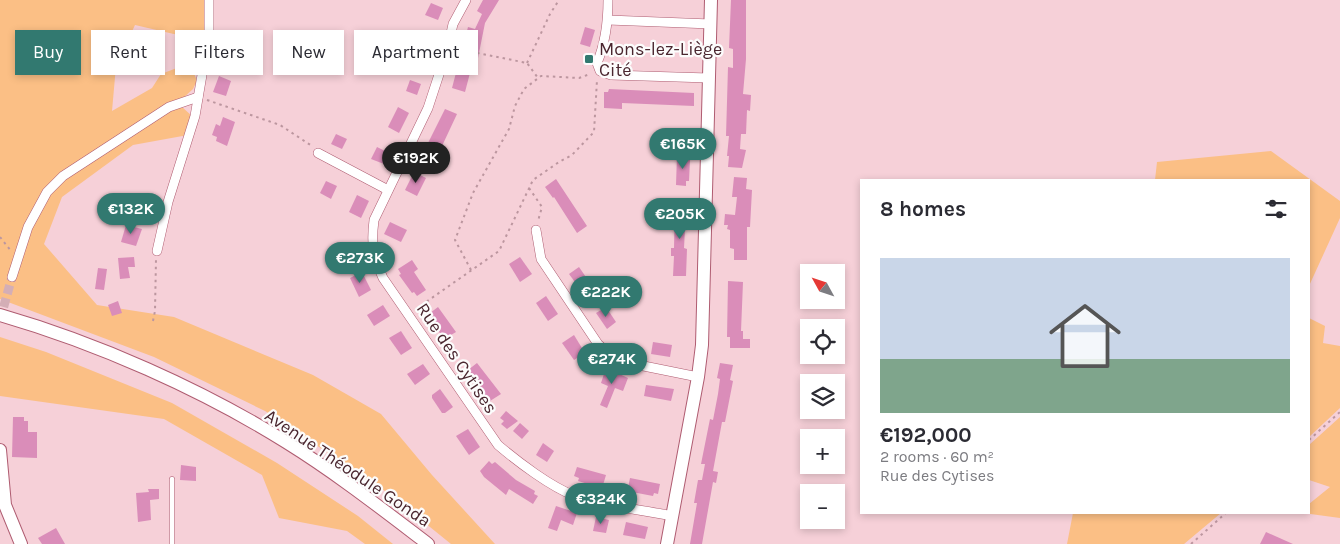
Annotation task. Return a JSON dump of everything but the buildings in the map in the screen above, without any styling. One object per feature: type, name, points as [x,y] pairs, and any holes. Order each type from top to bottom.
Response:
[{"type":"street","points":[[156,251],[168,202],[188,142],[198,97],[209,34],[209,0]]},
{"type":"street","name":"Rue des Cytises","points":[[452,30],[466,0]]},
{"type":"street","points":[[608,0],[608,20],[603,48],[597,63],[600,71],[611,75],[709,78]]},
{"type":"street","points":[[667,544],[698,378],[703,314],[711,0]]},
{"type":"street","points":[[608,20],[711,24]]},
{"type":"street","name":"Rue des Cytises","points":[[439,75],[428,108],[374,220],[371,239],[374,260],[383,278],[498,445],[513,458],[560,489],[575,496],[673,516]]},
{"type":"street","points":[[12,277],[28,228],[47,192],[63,176],[169,106],[198,97]]},
{"type":"street","points":[[318,153],[388,190]]},
{"type":"street","points":[[536,230],[541,259],[598,344],[611,356],[624,362],[698,378]]},
{"type":"street","name":"Avenue Théodule Gonda","points":[[0,315],[35,325],[133,363],[219,404],[286,442],[367,498],[428,544]]},
{"type":"street","points":[[0,450],[5,505],[22,544]]},
{"type":"lane","points":[[172,479],[172,544]]},
{"type":"path","points":[[527,63],[550,14],[559,0]]},
{"type":"path","points":[[478,53],[527,63],[538,78]]},
{"type":"path","points":[[471,270],[455,240],[473,193],[509,129],[515,106],[524,89],[541,76],[580,78],[600,71]]},
{"type":"path","points":[[408,314],[499,251],[533,180],[572,155],[594,132],[595,87],[600,71]]},
{"type":"path","points":[[198,97],[280,125],[314,147],[318,153]]},
{"type":"path","points":[[529,188],[542,206],[536,230]]},
{"type":"path","points":[[0,237],[18,261]]},
{"type":"path","points":[[153,322],[155,311],[156,251]]},
{"type":"path","points":[[1310,439],[1340,412]]},
{"type":"path","points":[[1191,544],[1225,514]]},
{"type":"shaded area","points":[[0,0],[206,0],[205,30],[175,30],[175,34],[165,32],[165,30],[135,25],[133,30],[91,30],[91,75],[115,75],[112,111],[152,88],[160,75],[165,75],[165,72],[175,69],[175,75],[195,75],[197,81],[193,89],[180,101],[182,107],[192,116],[188,135],[133,145],[62,197],[44,244],[97,305],[174,317],[313,375],[381,414],[432,475],[495,544],[451,544],[388,493],[265,411],[154,357],[0,299]]},
{"type":"shaded area","points":[[1271,151],[1310,179],[1155,179],[1157,162]]},
{"type":"shaded area","points":[[1310,179],[1340,201],[1340,218],[1310,284]]},
{"type":"shaded area","points":[[1310,318],[1325,326],[1323,343],[1340,346],[1340,408],[1310,436]]},
{"type":"shaded area","points":[[0,337],[46,352],[172,403],[277,463],[358,516],[393,544],[365,544],[347,531],[279,518],[262,475],[164,419],[0,396]]},
{"type":"shaded area","points":[[1340,417],[1340,518],[1310,514],[1310,503],[1330,487],[1310,480],[1310,444]]},
{"type":"shaded area","points":[[1073,514],[1220,514],[1184,544],[1067,544]]},
{"type":"tunnel","points":[[0,320],[12,277]]},
{"type":"place","name":"Mons-lez-Liège Cité","points":[[589,59]]}]
